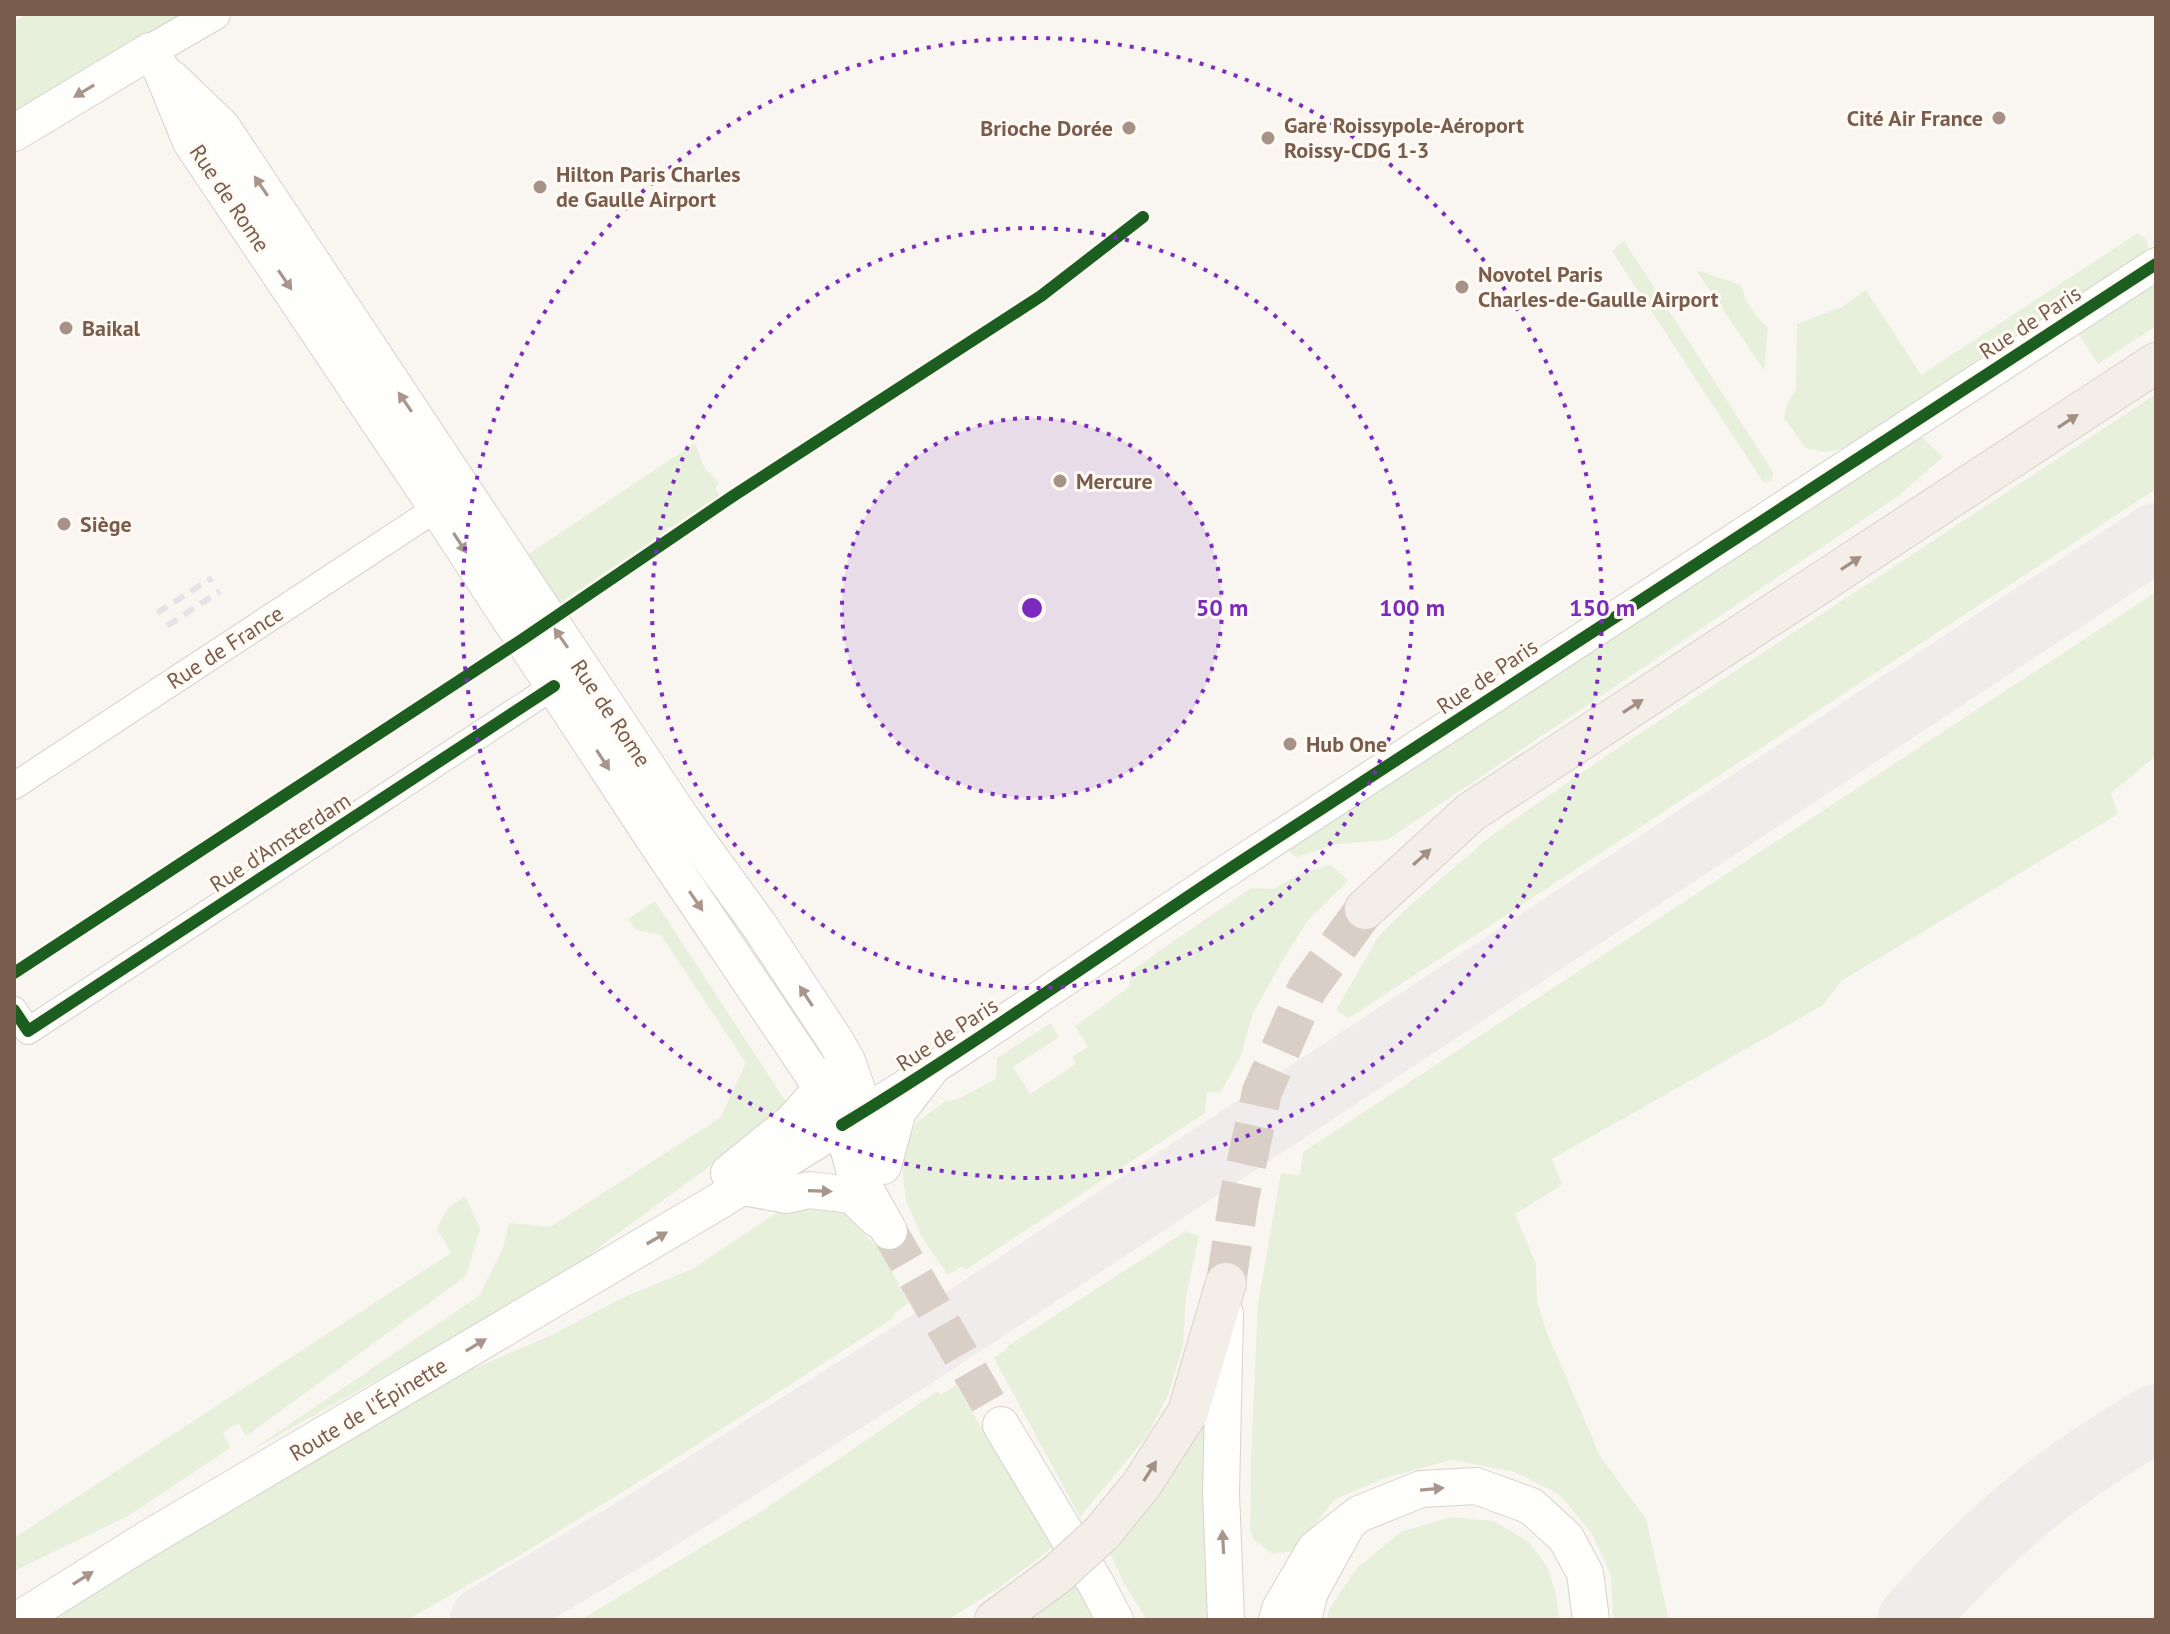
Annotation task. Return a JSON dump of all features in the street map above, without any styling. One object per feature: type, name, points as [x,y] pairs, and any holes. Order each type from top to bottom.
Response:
[{"type":"main road","points":[[14,133],[156,60]]},
{"type":"main road","name":"Rue de Rome","points":[[156,60],[191,142],[822,1088],[854,1118]]},
{"type":"main road","name":"Rue de Rome","points":[[156,60],[222,127],[673,807],[759,925],[847,1061],[854,1118]]},
{"type":"main road","points":[[1365,909],[1471,812],[2156,363]]},
{"type":"main road","points":[[847,1061],[792,1122],[728,1174],[731,1194],[787,1195],[809,1190],[852,1195],[889,1231]]},
{"type":"main road","name":"Rue de Paris","points":[[889,1231],[883,1164],[898,1111],[929,1071]]},
{"type":"main road","points":[[854,1118],[854,1169],[889,1231]]},
{"type":"main road","name":"Rue de Paris","points":[[854,1118],[883,1164]]},
{"type":"main road","name":"Route de l'Épinette","points":[[18,1620],[144,1541],[854,1118]]},
{"type":"main road","points":[[995,1620],[1056,1575],[1102,1533],[1142,1484],[1188,1412],[1226,1283]]},
{"type":"main road","points":[[1226,1283],[1221,1493],[1226,1620]]},
{"type":"main road","points":[[1001,1425],[1115,1620]]},
{"type":"main road","points":[[1277,1620],[1280,1609],[1315,1549],[1359,1514],[1421,1489],[1476,1486],[1531,1506],[1566,1538],[1585,1573],[1591,1620]]},
{"type":"main road","points":[[1095,1582],[1123,1620]]},
{"type":"street","points":[[156,60],[214,14]]},
{"type":"street","name":"Rue de Paris","points":[[854,1118],[1543,663],[2156,264]]},
{"type":"street","name":"Rue de France","points":[[14,786],[437,508]]},
{"type":"street","name":"Rue d'Amsterdam","points":[[21,1020],[554,686]]},
{"type":"street","points":[[1308,1620],[1315,1593],[1359,1514]]},
{"type":"green space","points":[[28,14],[182,14],[14,119],[14,22]]},
{"type":"green space","points":[[2138,233],[2148,242],[2147,251],[1932,393],[1841,449],[1825,452],[1806,448],[1784,418],[1787,404],[1796,390],[1797,324],[1842,307],[1866,290],[1921,375]]},
{"type":"green space","points":[[1624,241],[1773,472],[1772,480],[1764,483],[1612,251]]},
{"type":"green space","points":[[1696,270],[1741,285],[1751,308],[1768,327],[1764,370]]},
{"type":"green space","points":[[2156,282],[2156,326],[2098,364],[2079,334]]},
{"type":"green space","points":[[2156,394],[2156,489],[1349,1018],[1336,1010],[1379,936],[1492,835],[1609,754]]},
{"type":"green space","points":[[1921,436],[1943,457],[1898,496],[1387,840],[1337,844],[1296,857],[1288,850]]},
{"type":"green space","points":[[695,443],[704,467],[719,483],[715,488],[722,497],[682,525],[666,528],[668,535],[555,608],[524,557]]},
{"type":"green space","points":[[2156,592],[2156,756],[2111,793],[2118,814],[1841,981],[1823,1005],[1552,1159],[1562,1185],[1515,1214],[1536,1264],[1537,1302],[1547,1333],[1600,1456],[1646,1519],[1669,1620],[1613,1620],[1611,1575],[1591,1532],[1560,1495],[1515,1472],[1452,1460],[1385,1478],[1335,1499],[1294,1551],[1273,1554],[1254,1540],[1250,1530],[1251,1458],[1258,1303],[1281,1173],[1300,1175],[1303,1152]]},
{"type":"green space","points":[[1330,865],[1349,880],[1308,920],[1281,963],[1253,1013],[1240,1058],[1220,1093],[1207,1091],[1205,1113],[965,1270],[962,1266],[948,1275],[921,1236],[906,1200],[901,1157],[916,1123],[944,1102],[958,1099],[996,1079],[997,1058],[1051,1023],[1059,1037],[1013,1067],[1030,1094],[1076,1064],[1072,1057],[1088,1047],[1075,1026],[1129,987],[1132,970],[1251,888],[1274,889],[1297,875]]},
{"type":"green space","points":[[655,901],[790,1108],[566,1274],[247,1453],[479,1296],[503,1248],[509,1223],[550,1227],[720,1118],[746,1063],[661,935],[636,930],[628,919]]},
{"type":"green space","points":[[465,1196],[480,1229],[466,1276],[246,1436],[239,1423],[223,1432],[230,1448],[128,1516],[14,1571],[14,1538],[451,1253],[437,1229],[448,1208]]},
{"type":"green space","points":[[790,1204],[849,1208],[858,1228],[885,1255],[909,1303],[894,1313],[895,1317],[653,1473],[407,1620],[39,1620],[438,1384],[692,1269]]},
{"type":"green space","points":[[1186,1231],[1199,1236],[1186,1296],[1183,1346],[1168,1395],[1147,1436],[1080,1517],[994,1358]]},
{"type":"green space","points":[[956,1385],[1053,1547],[999,1588],[947,1620],[580,1620],[762,1511],[938,1391],[941,1395]]},
{"type":"green space","points":[[1211,1388],[1213,1620],[1147,1620],[1123,1582],[1108,1548]]},
{"type":"green space","points":[[1450,1517],[1494,1521],[1529,1542],[1548,1568],[1559,1620],[1327,1620],[1329,1609],[1357,1568],[1401,1532]]},
{"type":"green space","points":[[1072,1579],[1095,1620],[1014,1620]]},
{"type":"taxiway","points":[[484,1620],[632,1533],[908,1358],[2156,537]]},
{"type":"taxiway","points":[[1911,1620],[1980,1548],[2025,1508],[2088,1460],[2156,1418]]},
{"type":"tunnel","points":[[1226,1283],[1239,1198],[1262,1092],[1307,989],[1365,909]]},
{"type":"tunnel","points":[[889,1231],[1001,1425]]},
{"type":"railway","points":[[157,613],[212,578]]},
{"type":"railway","points":[[167,626],[220,591]]},
{"type":"cycle path","points":[[14,973],[523,639],[733,496],[1041,296],[1143,217]]},
{"type":"cycle path","points":[[842,1125],[2156,264]]},
{"type":"cycle path","points":[[14,1010],[28,1031],[554,686]]},
{"type":"place","name":"Cité Air France","points":[[1999,118]]},
{"type":"place","name":"Brioche Dorée","points":[[1129,128]]},
{"type":"place","name":"Gare Roissypole-Aéroport Roissy-CDG 1-3","points":[[1268,138]]},
{"type":"place","name":"Hilton Paris Charles de Gaulle Airport","points":[[540,187]]},
{"type":"place","name":"Novotel Paris Charles-de-Gaulle Airport","points":[[1462,287]]},
{"type":"place","name":"Baikal","points":[[66,328]]},
{"type":"place","name":"Mercure","points":[[1060,481]]},
{"type":"place","name":"Siège","points":[[64,524]]},
{"type":"place","name":"Hub One","points":[[1290,744]]}]
